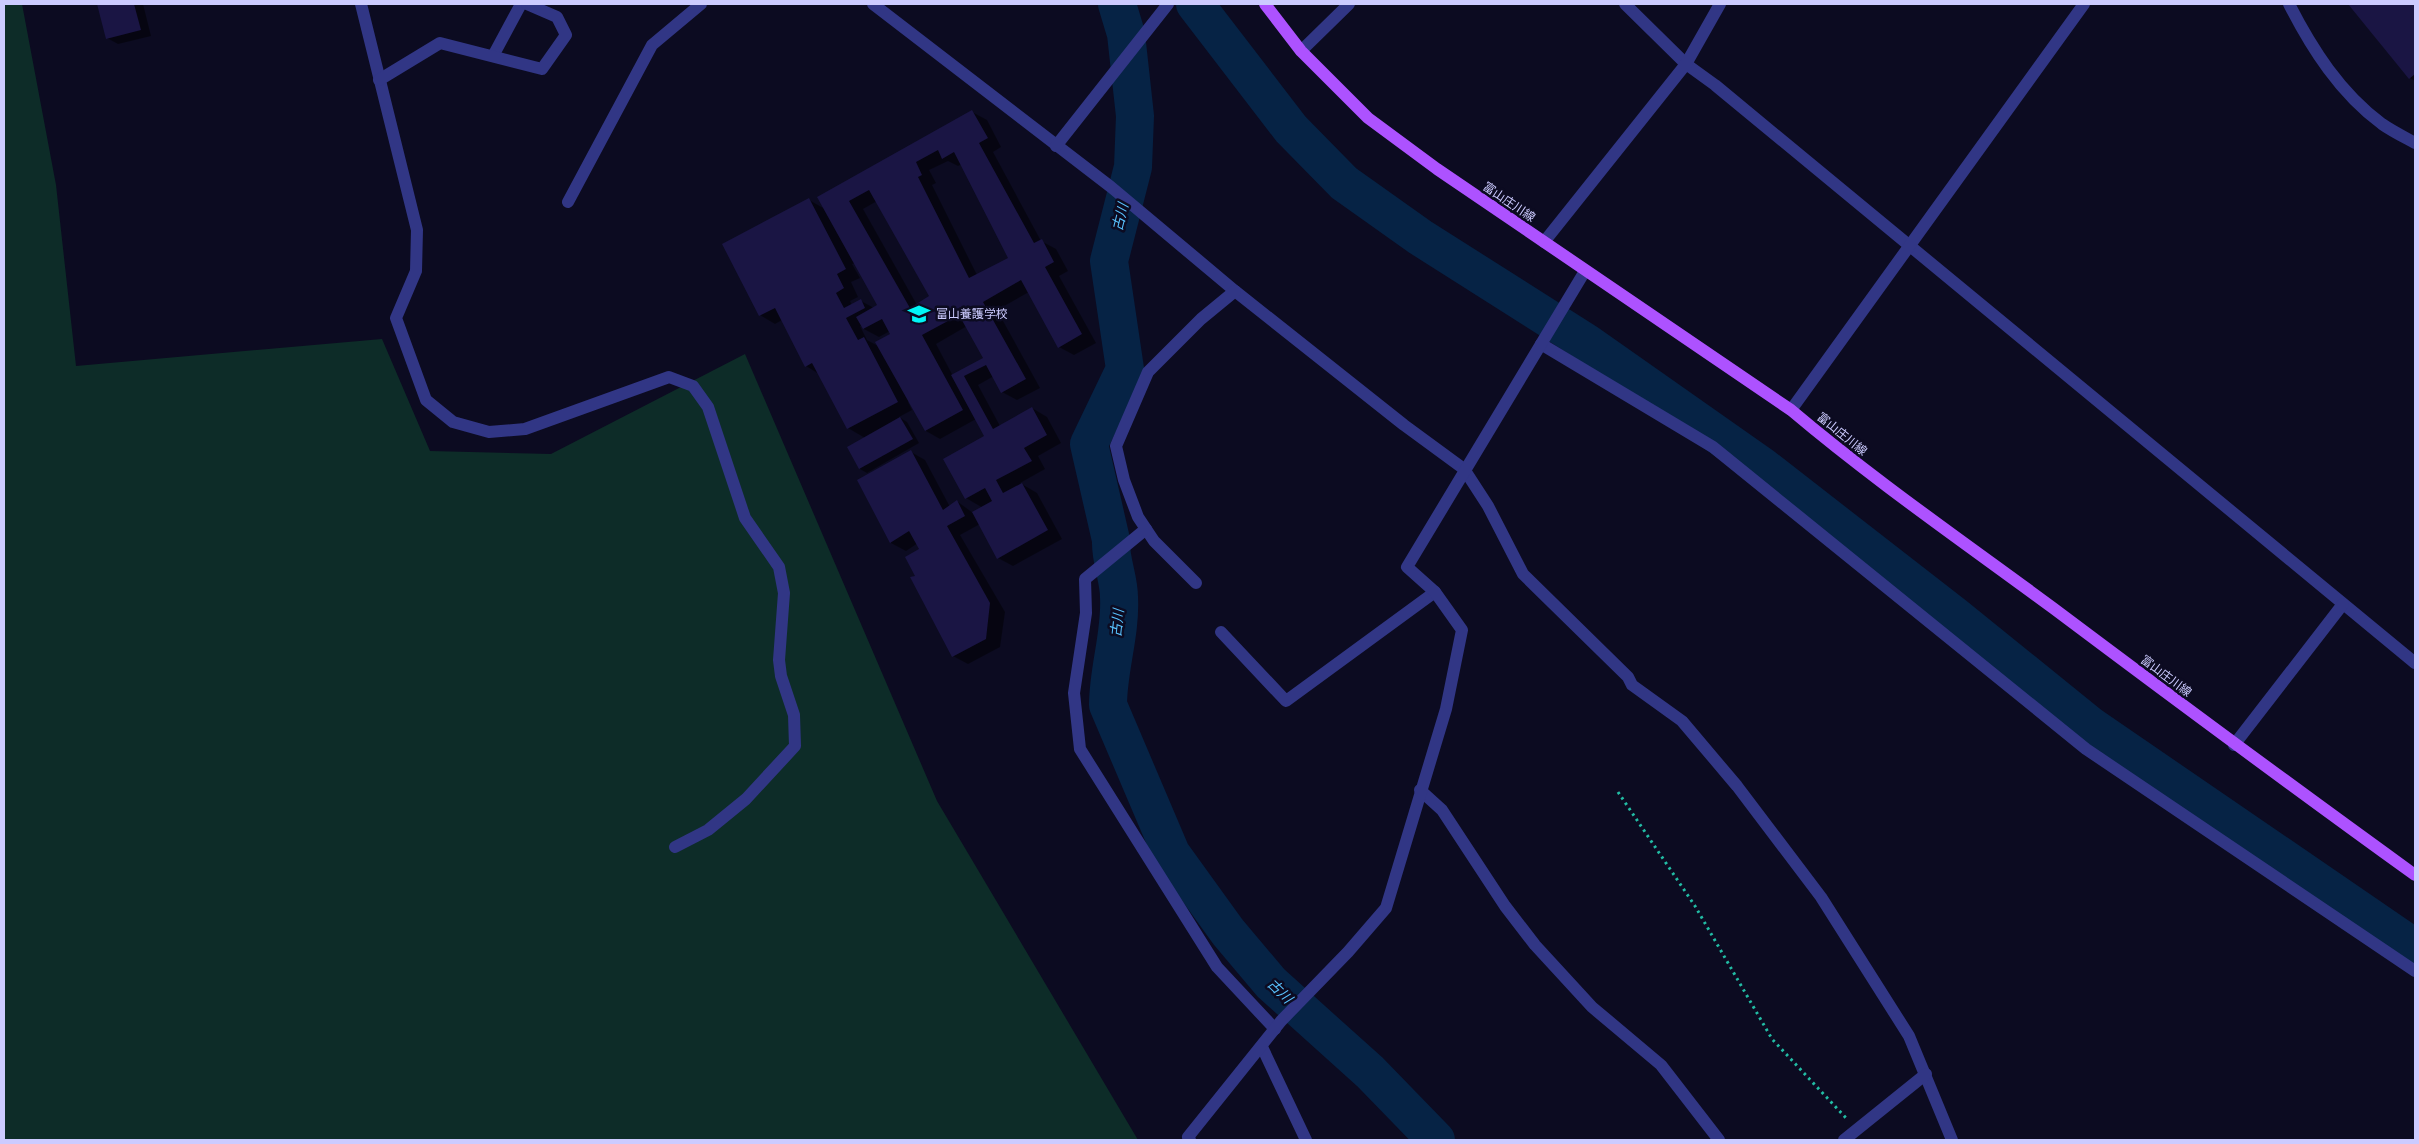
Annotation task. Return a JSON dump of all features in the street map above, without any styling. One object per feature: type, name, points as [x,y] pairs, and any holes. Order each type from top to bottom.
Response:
[{"type":"main road","name":"富山庄川線","points":[[1265,4],[1301,51],[1368,118],[1437,169],[1791,410],[1936,524],[2234,745],[2415,875]]},
{"type":"street","points":[[361,4],[418,230],[416,271],[396,318],[426,400],[453,422],[489,432],[525,429],[669,377],[693,386],[708,407],[745,518],[779,567],[784,593],[780,668],[794,715],[795,746],[746,799],[708,830],[675,847]]},
{"type":"street","points":[[493,56],[521,4]]},
{"type":"street","points":[[379,80],[440,43],[542,69],[566,35],[556,17],[527,4]]},
{"type":"street","points":[[568,202],[652,45],[701,4]]},
{"type":"street","points":[[873,4],[1111,187],[1234,291],[1404,425],[1464,469],[1488,506],[1523,574],[1628,677],[1632,685],[1682,722],[1736,786],[1815,889],[1909,1036],[1952,1140]]},
{"type":"street","points":[[1056,146],[1168,4]]},
{"type":"street","points":[[1301,51],[1349,4]]},
{"type":"street","points":[[1626,4],[1686,64],[1911,246],[2415,663]]},
{"type":"street","points":[[1544,242],[1686,64],[1720,4]]},
{"type":"street","points":[[1791,410],[2084,4]]},
{"type":"street","points":[[2289,4],[2308,42],[2346,93],[2382,124],[2415,143]]},
{"type":"street","points":[[1190,1140],[1188,1137],[1278,1025],[1348,952],[1386,908],[1420,790],[1446,709],[1462,630],[1434,592],[1407,568],[1464,469],[1585,271]]},
{"type":"street","points":[[1196,583],[1154,541],[1138,517],[1124,480],[1116,446],[1148,372],[1201,319],[1234,291]]},
{"type":"street","points":[[1544,340],[1712,447],[2086,749],[2415,971]]},
{"type":"street","points":[[1146,529],[1085,579],[1086,613],[1074,693],[1080,750],[1216,967],[1278,1025]]},
{"type":"street","points":[[1221,632],[1286,701],[1434,592]]},
{"type":"street","points":[[2234,745],[2343,604]]},
{"type":"street","points":[[1420,790],[1442,810],[1505,906],[1535,945],[1592,1008],[1661,1065],[1719,1140]]},
{"type":"street","points":[[1262,1047],[1306,1140]]},
{"type":"street","points":[[1844,1140],[1926,1074]]},
{"type":"path","points":[[1618,792],[1694,906],[1772,1039],[1856,1129]]},
{"type":"green space","points":[[4,4],[22,4],[56,185],[76,366],[382,339],[430,451],[551,454],[745,354],[937,801],[1138,1140],[4,1140]]},
{"type":"building","points":[[97,4],[134,4],[141,30],[106,39]]},
{"type":"building","points":[[2348,4],[2415,4],[2415,74],[2409,79]]},
{"type":"building","points":[[972,110],[988,138],[979,143],[1034,243],[1042,239],[1054,262],[1045,267],[1082,334],[1058,348],[1021,280],[983,302],[1026,379],[1001,393],[986,365],[964,376],[993,429],[1032,407],[1047,435],[1024,448],[1032,461],[996,480],[1003,493],[1022,483],[1048,530],[997,559],[972,512],[992,501],[985,488],[965,499],[943,459],[984,436],[951,375],[983,358],[959,315],[922,335],[963,410],[925,431],[875,342],[890,334],[882,319],[863,329],[856,317],[877,305],[817,197]],"holes":[[[938,150],[942,159],[954,152],[1008,258],[969,278],[918,177],[922,175],[916,162]],[[869,190],[929,296],[910,308],[849,201]]]},
{"type":"building","points":[[809,198],[846,269],[837,274],[844,288],[836,293],[844,308],[861,299],[865,308],[846,318],[858,340],[864,337],[898,402],[847,429],[812,363],[805,367],[775,308],[759,316],[722,244]]},
{"type":"building","points":[[900,417],[913,439],[859,469],[847,447]]},
{"type":"building","points":[[911,450],[943,510],[957,500],[965,516],[947,526],[990,603],[986,639],[952,657],[910,577],[915,576],[905,557],[919,549],[909,531],[890,543],[857,480]]},
{"type":"waterway","name":"古川","points":[[1117,4],[1126,34],[1135,116],[1133,167],[1109,261],[1125,369],[1089,444],[1111,540],[1119,590],[1118,624],[1108,705],[1171,853],[1228,932],[1271,983],[1370,1072],[1436,1140]]},
{"type":"waterway","points":[[1195,4],[1291,129],[1344,183],[1420,237],[1587,343],[1762,466],[1955,616],[2091,726],[2415,948]]},
{"type":"place","name":"富山養護学校","points":[[919,314]]}]
